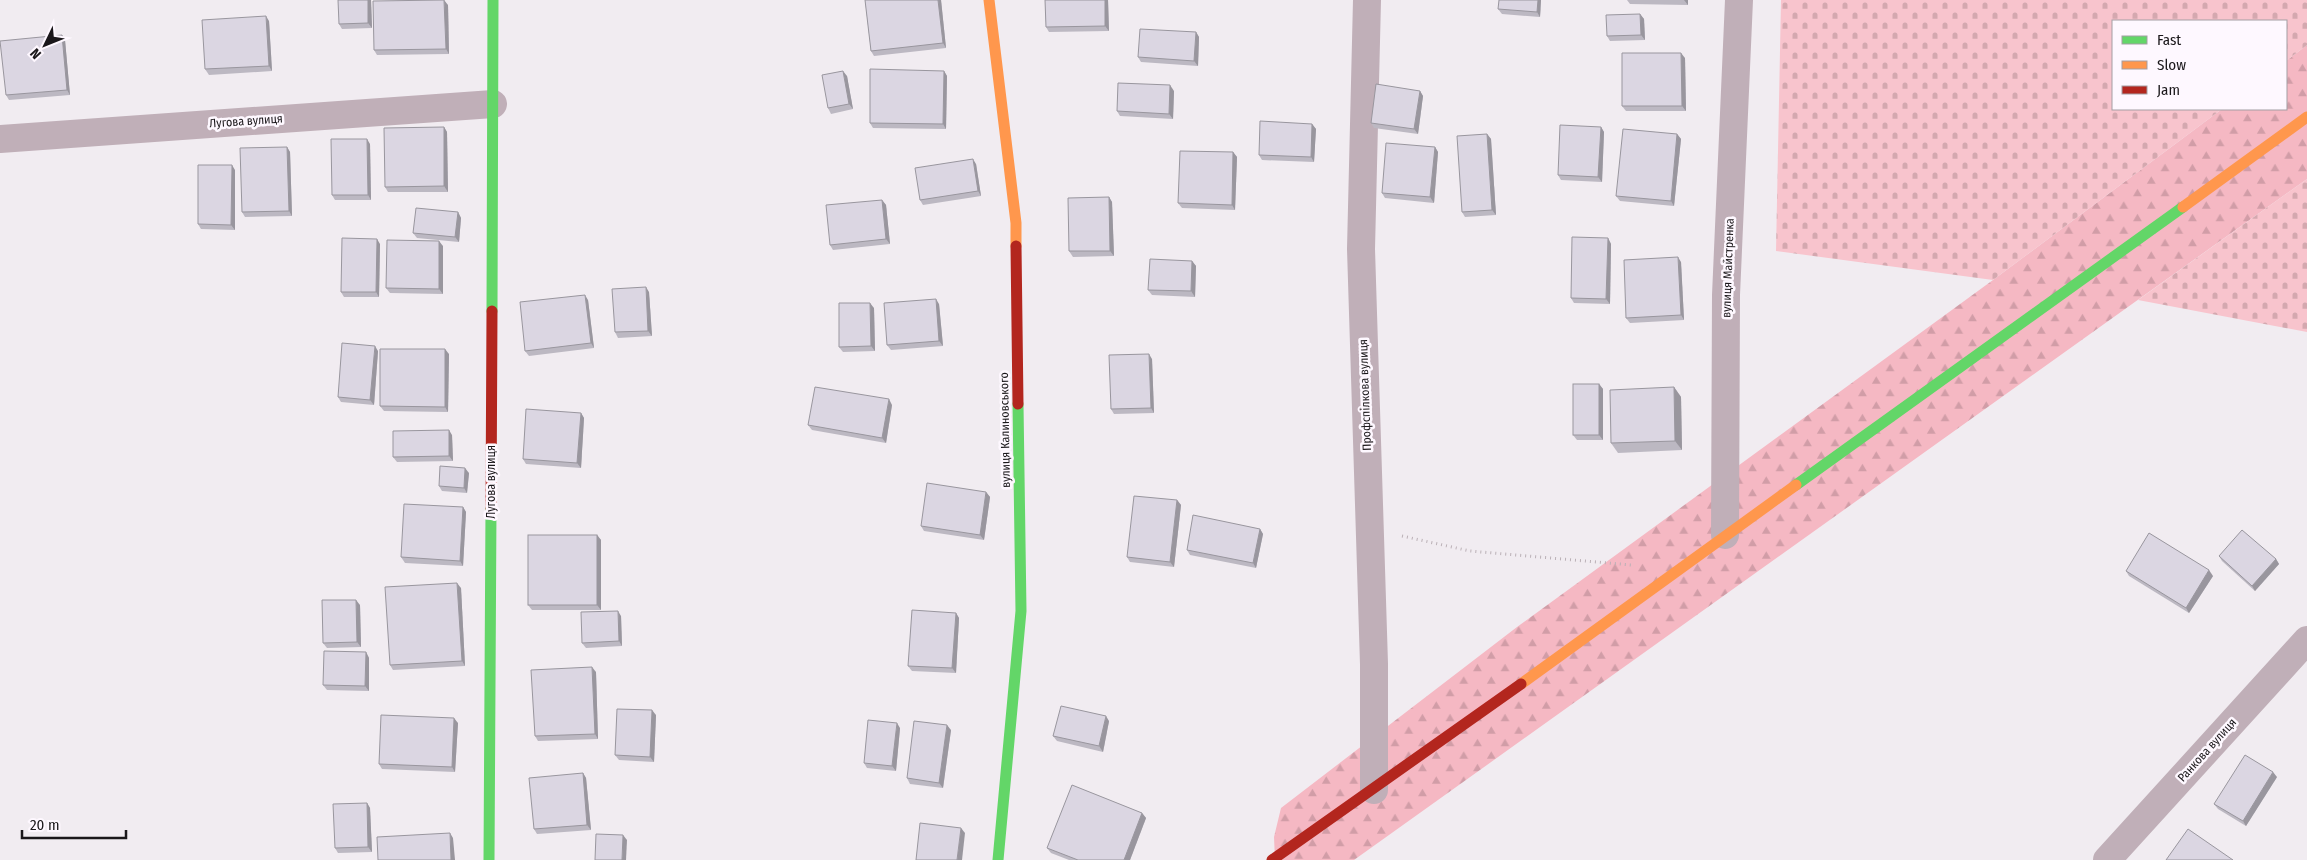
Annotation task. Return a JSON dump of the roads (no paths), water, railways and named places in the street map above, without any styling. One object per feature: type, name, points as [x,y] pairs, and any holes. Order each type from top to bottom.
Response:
[{"type":"street","name":"Лугова вулиця","points":[[489,860],[493,0]]},
{"type":"street","name":"вулиця Калиновського","points":[[988,0],[1016,223],[1021,611],[998,860]]},
{"type":"street","name":"Профспілкова вулиця","points":[[1367,0],[1361,249],[1374,664],[1374,790]]},
{"type":"street","name":"вулиця Майстренка","points":[[1725,536],[1726,294],[1738,0]]},
{"type":"street","name":"Лугова вулиця","points":[[0,139],[493,104]]},
{"type":"street","points":[[1272,860],[1374,790],[2307,117]]},
{"type":"street","name":"Ранкова вулиця","points":[[2107,860],[2307,640]]}]
